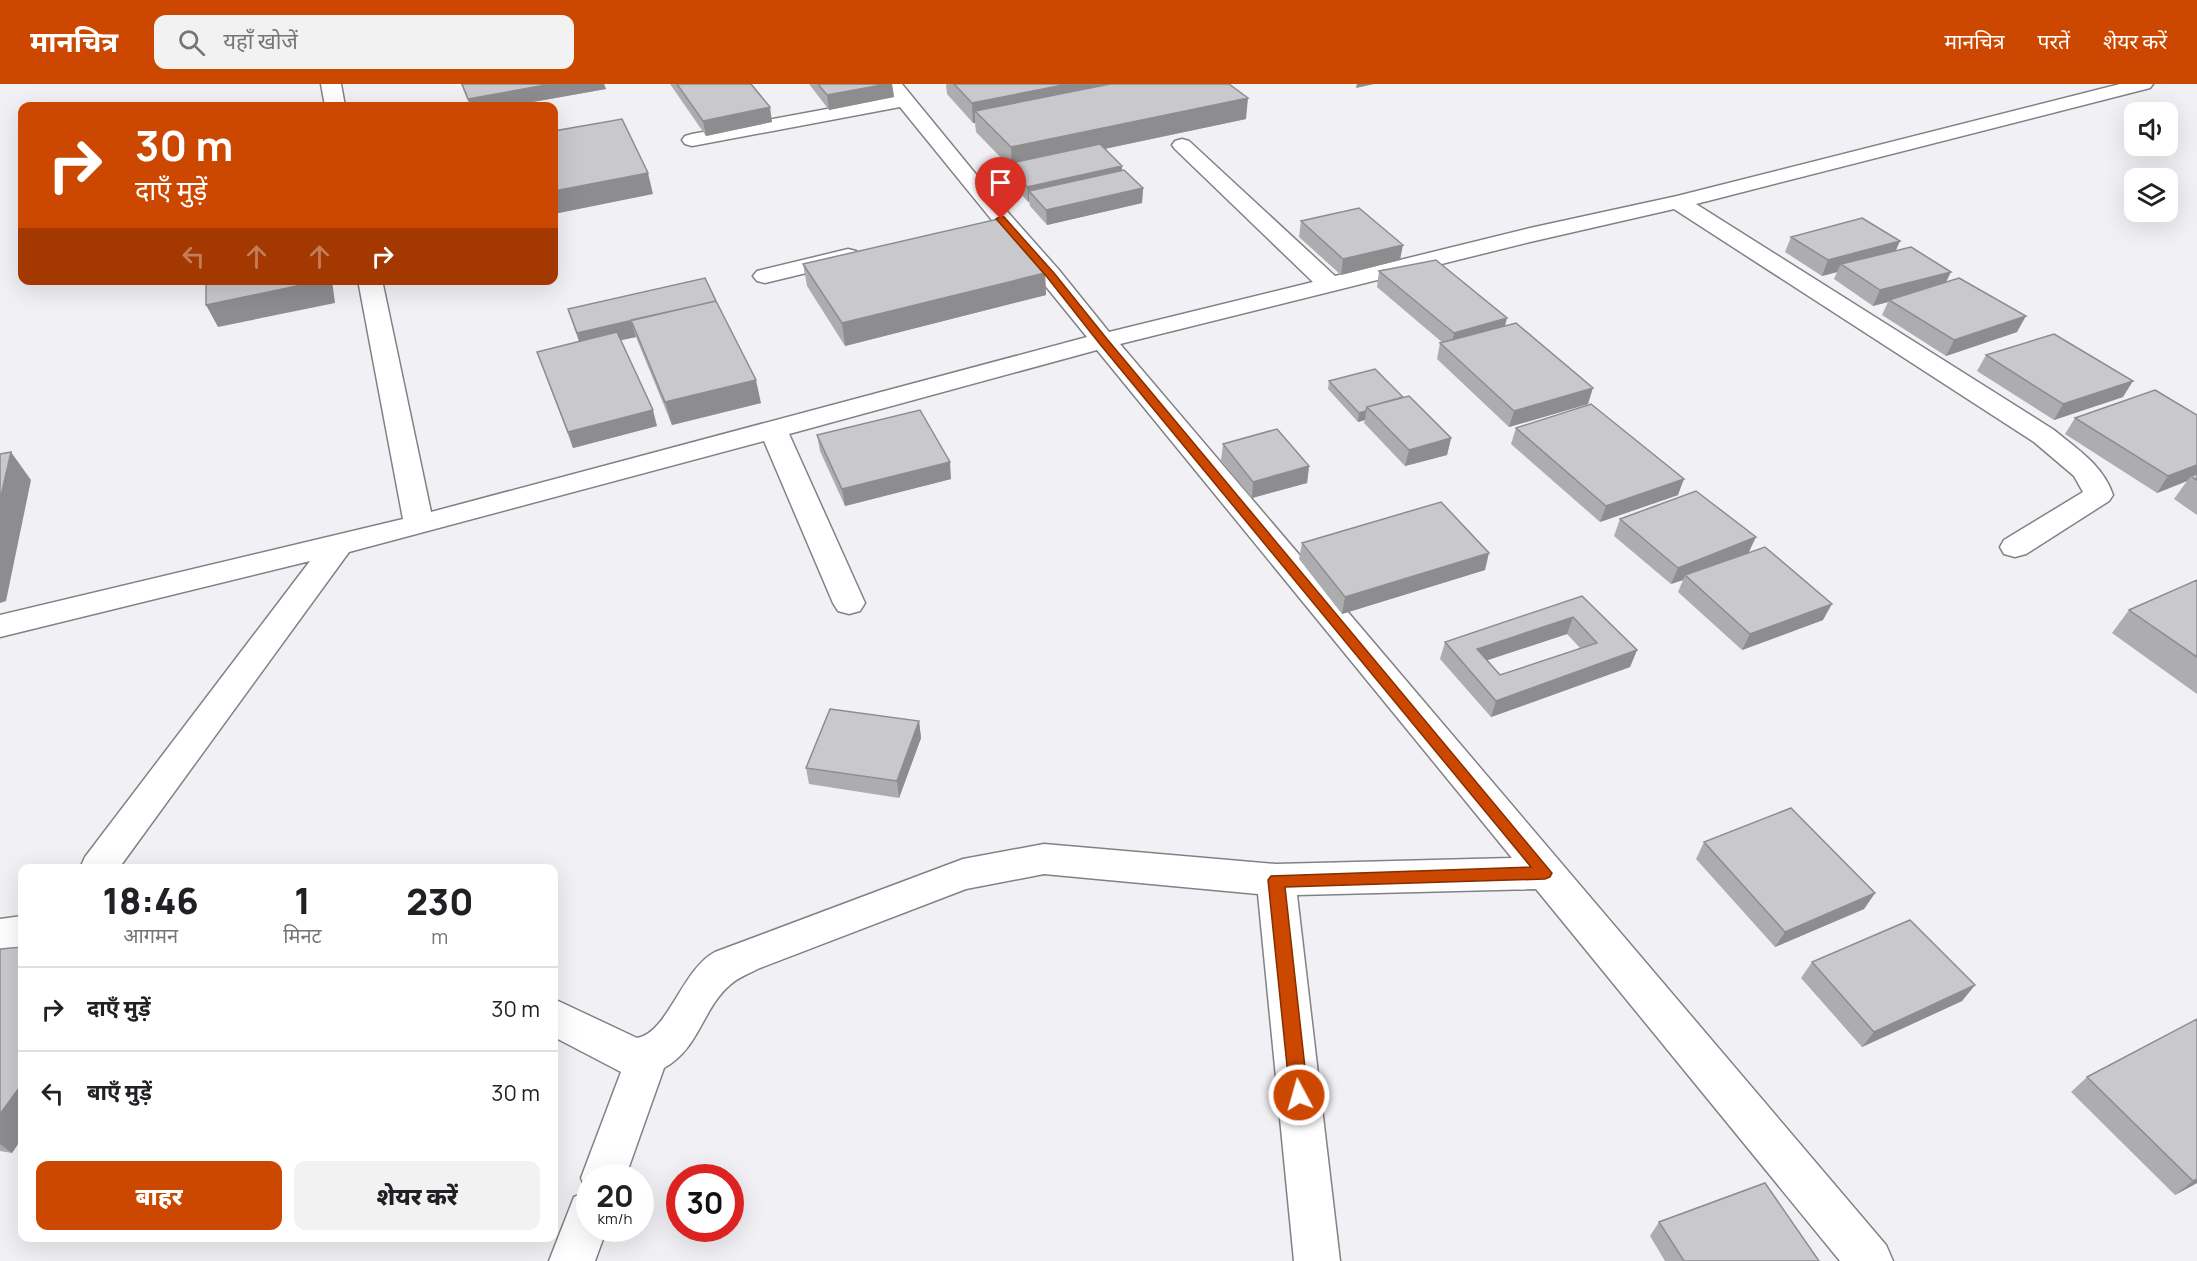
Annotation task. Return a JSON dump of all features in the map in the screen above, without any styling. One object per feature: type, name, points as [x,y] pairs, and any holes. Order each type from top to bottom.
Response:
[{"type":"street","points":[[331,84],[335,102]]},
{"type":"street","points":[[0,626],[419,525],[1103,341],[1530,235],[1678,202],[2143,84]]},
{"type":"street","points":[[692,140],[898,92],[990,222],[1051,275],[1103,341],[1870,1261]]},
{"type":"street","points":[[1182,145],[1330,285]]},
{"type":"street","points":[[1678,202],[2044,436],[2084,470],[2097,485],[2099,495],[2014,547]]},
{"type":"street","points":[[765,276],[866,251]]},
{"type":"street","points":[[371,285],[419,525]]},
{"type":"street","points":[[773,430],[849,603]]},
{"type":"street","points":[[101,864],[338,545]]},
{"type":"street","points":[[558,1019],[634,1058],[647,1058],[661,1050],[675,1033],[705,984],[716,972],[746,956],[963,874],[1044,859],[1276,880],[1545,873]]},
{"type":"street","points":[[1276,880],[1317,1261]]},
{"type":"street","points":[[0,936],[18,934]]},
{"type":"street","points":[[608,1164],[647,1058]]},
{"type":"street","points":[[572,1261],[579,1242]]},
{"type":"building","points":[[462,84],[551,84],[468,99]]},
{"type":"building","points":[[677,84],[751,84],[770,107],[703,121]]},
{"type":"building","points":[[818,84],[887,84],[827,95]]},
{"type":"building","points":[[954,84],[1068,84],[972,103]]},
{"type":"building","points":[[1110,84],[1229,84],[1248,98],[1011,147],[975,111]]},
{"type":"building","points":[[622,119],[648,173],[558,190],[558,130]]},
{"type":"building","points":[[1100,144],[1122,166],[1027,187],[1007,164]]},
{"type":"building","points":[[1124,170],[1143,188],[1046,210],[1029,191]]},
{"type":"building","points":[[1359,208],[1403,245],[1343,259],[1301,221]]},
{"type":"building","points":[[1862,218],[1900,241],[1828,260],[1791,237]]},
{"type":"building","points":[[998,219],[1045,273],[842,323],[803,264]]},
{"type":"building","points":[[1911,247],[1951,272],[1880,290],[1841,264]]},
{"type":"building","points":[[1436,260],[1507,318],[1454,333],[1379,271]]},
{"type":"building","points":[[705,278],[716,301],[577,333],[568,309]]},
{"type":"building","points":[[1959,278],[2026,316],[1954,340],[1889,300]]},
{"type":"building","points":[[206,285],[301,285],[206,305]]},
{"type":"building","points":[[716,301],[756,380],[665,402],[631,320]]},
{"type":"building","points":[[1516,323],[1593,388],[1514,411],[1440,343]]},
{"type":"building","points":[[617,332],[653,410],[568,432],[537,352]]},
{"type":"building","points":[[2054,334],[2133,381],[2063,404],[1986,355]]},
{"type":"building","points":[[1375,369],[1403,397],[1367,407],[1366,411],[1359,413],[1329,381]]},
{"type":"building","points":[[2155,390],[2197,415],[2197,465],[2168,476],[2075,418]]},
{"type":"building","points":[[1409,396],[1451,438],[1409,450],[1367,407]]},
{"type":"building","points":[[1591,404],[1684,479],[1606,506],[1516,428]]},
{"type":"building","points":[[920,410],[950,462],[842,489],[817,435]]},
{"type":"building","points":[[1277,429],[1309,466],[1253,482],[1223,444]]},
{"type":"building","points":[[11,452],[0,500],[0,454]]},
{"type":"building","points":[[1696,491],[1756,537],[1678,568],[1620,519]]},
{"type":"building","points":[[1441,502],[1489,553],[1345,597],[1302,543]]},
{"type":"building","points":[[1765,547],[1832,604],[1750,634],[1685,575]]},
{"type":"building","points":[[2197,580],[2197,657],[2129,610]]},
{"type":"building","points":[[1582,596],[1637,650],[1496,701],[1445,642]],"holes":[[[1573,617],[1597,643],[1500,675],[1477,649]]]},
{"type":"building","points":[[830,709],[919,721],[897,781],[806,768]]},
{"type":"building","points":[[1791,808],[1875,893],[1785,932],[1704,842]]},
{"type":"building","points":[[1910,920],[1975,985],[1874,1032],[1812,962]]},
{"type":"building","points":[[18,947],[18,1089],[0,1114],[0,949]]},
{"type":"building","points":[[2197,1019],[2197,1179],[2193,1181],[2087,1077]]},
{"type":"building","points":[[1765,1183],[1819,1261],[1684,1261],[1659,1222]]},
{"type":"route","points":[[1001,219],[1051,275],[1103,341],[1545,873],[1276,880],[1299,1095]]}]
